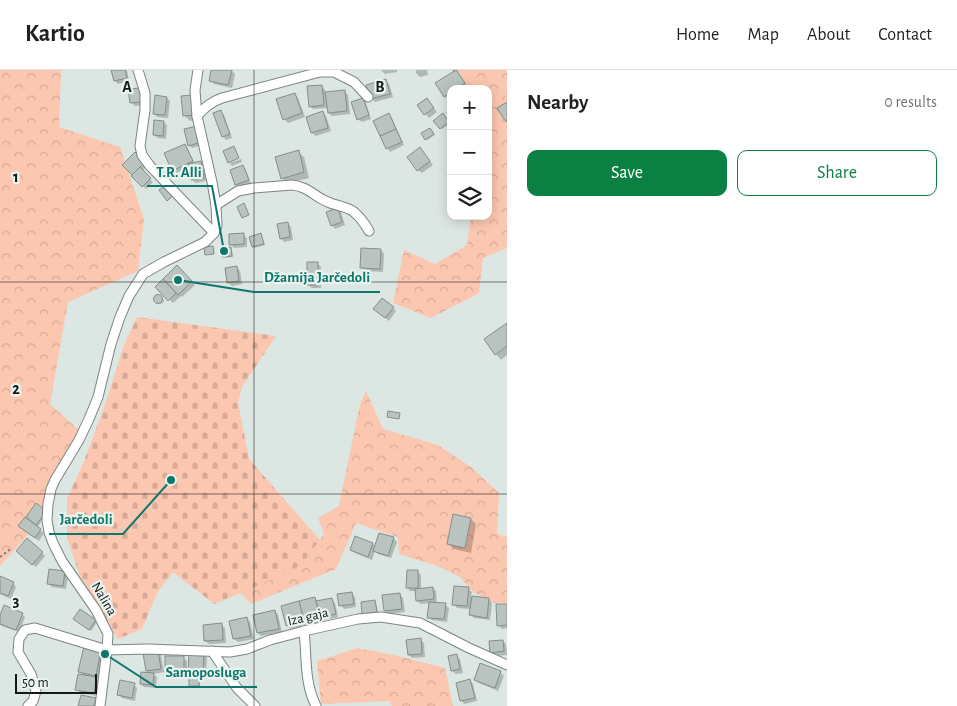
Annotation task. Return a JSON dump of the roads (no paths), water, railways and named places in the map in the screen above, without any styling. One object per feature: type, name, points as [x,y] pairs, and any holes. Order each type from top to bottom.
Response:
[{"type":"street","points":[[138,70],[146,93],[140,146],[142,155],[150,166],[214,233],[217,226],[216,205],[198,116],[195,90],[198,70]]},
{"type":"street","points":[[198,116],[211,102],[222,98],[320,72],[334,72],[354,82],[368,97]]},
{"type":"street","points":[[216,205],[238,191],[298,185],[326,201],[353,211],[369,231]]},
{"type":"street","name":"Nalina","points":[[100,706],[108,634],[96,610],[62,561],[53,543],[47,520],[51,489],[90,419],[120,317],[129,296],[143,274],[205,242],[214,233]]},
{"type":"street","name":"Iza gaja","points":[[28,706],[36,690],[31,674],[18,652],[19,639],[25,630],[36,628],[107,650],[147,649],[230,652],[304,631],[358,619],[381,617],[420,623],[507,665]]},
{"type":"street","points":[[304,631],[306,670],[311,696],[316,706]]},
{"type":"street","points":[[212,651],[238,688],[255,706]]},
{"type":"place","name":"T.R. Alli","points":[[224,251]]},
{"type":"place","name":"Džamija Jarčedoli","points":[[178,280]]},
{"type":"place","name":"Jarčedoli","points":[[171,480]]},
{"type":"place","name":"Samoposluga","points":[[105,654]]}]
